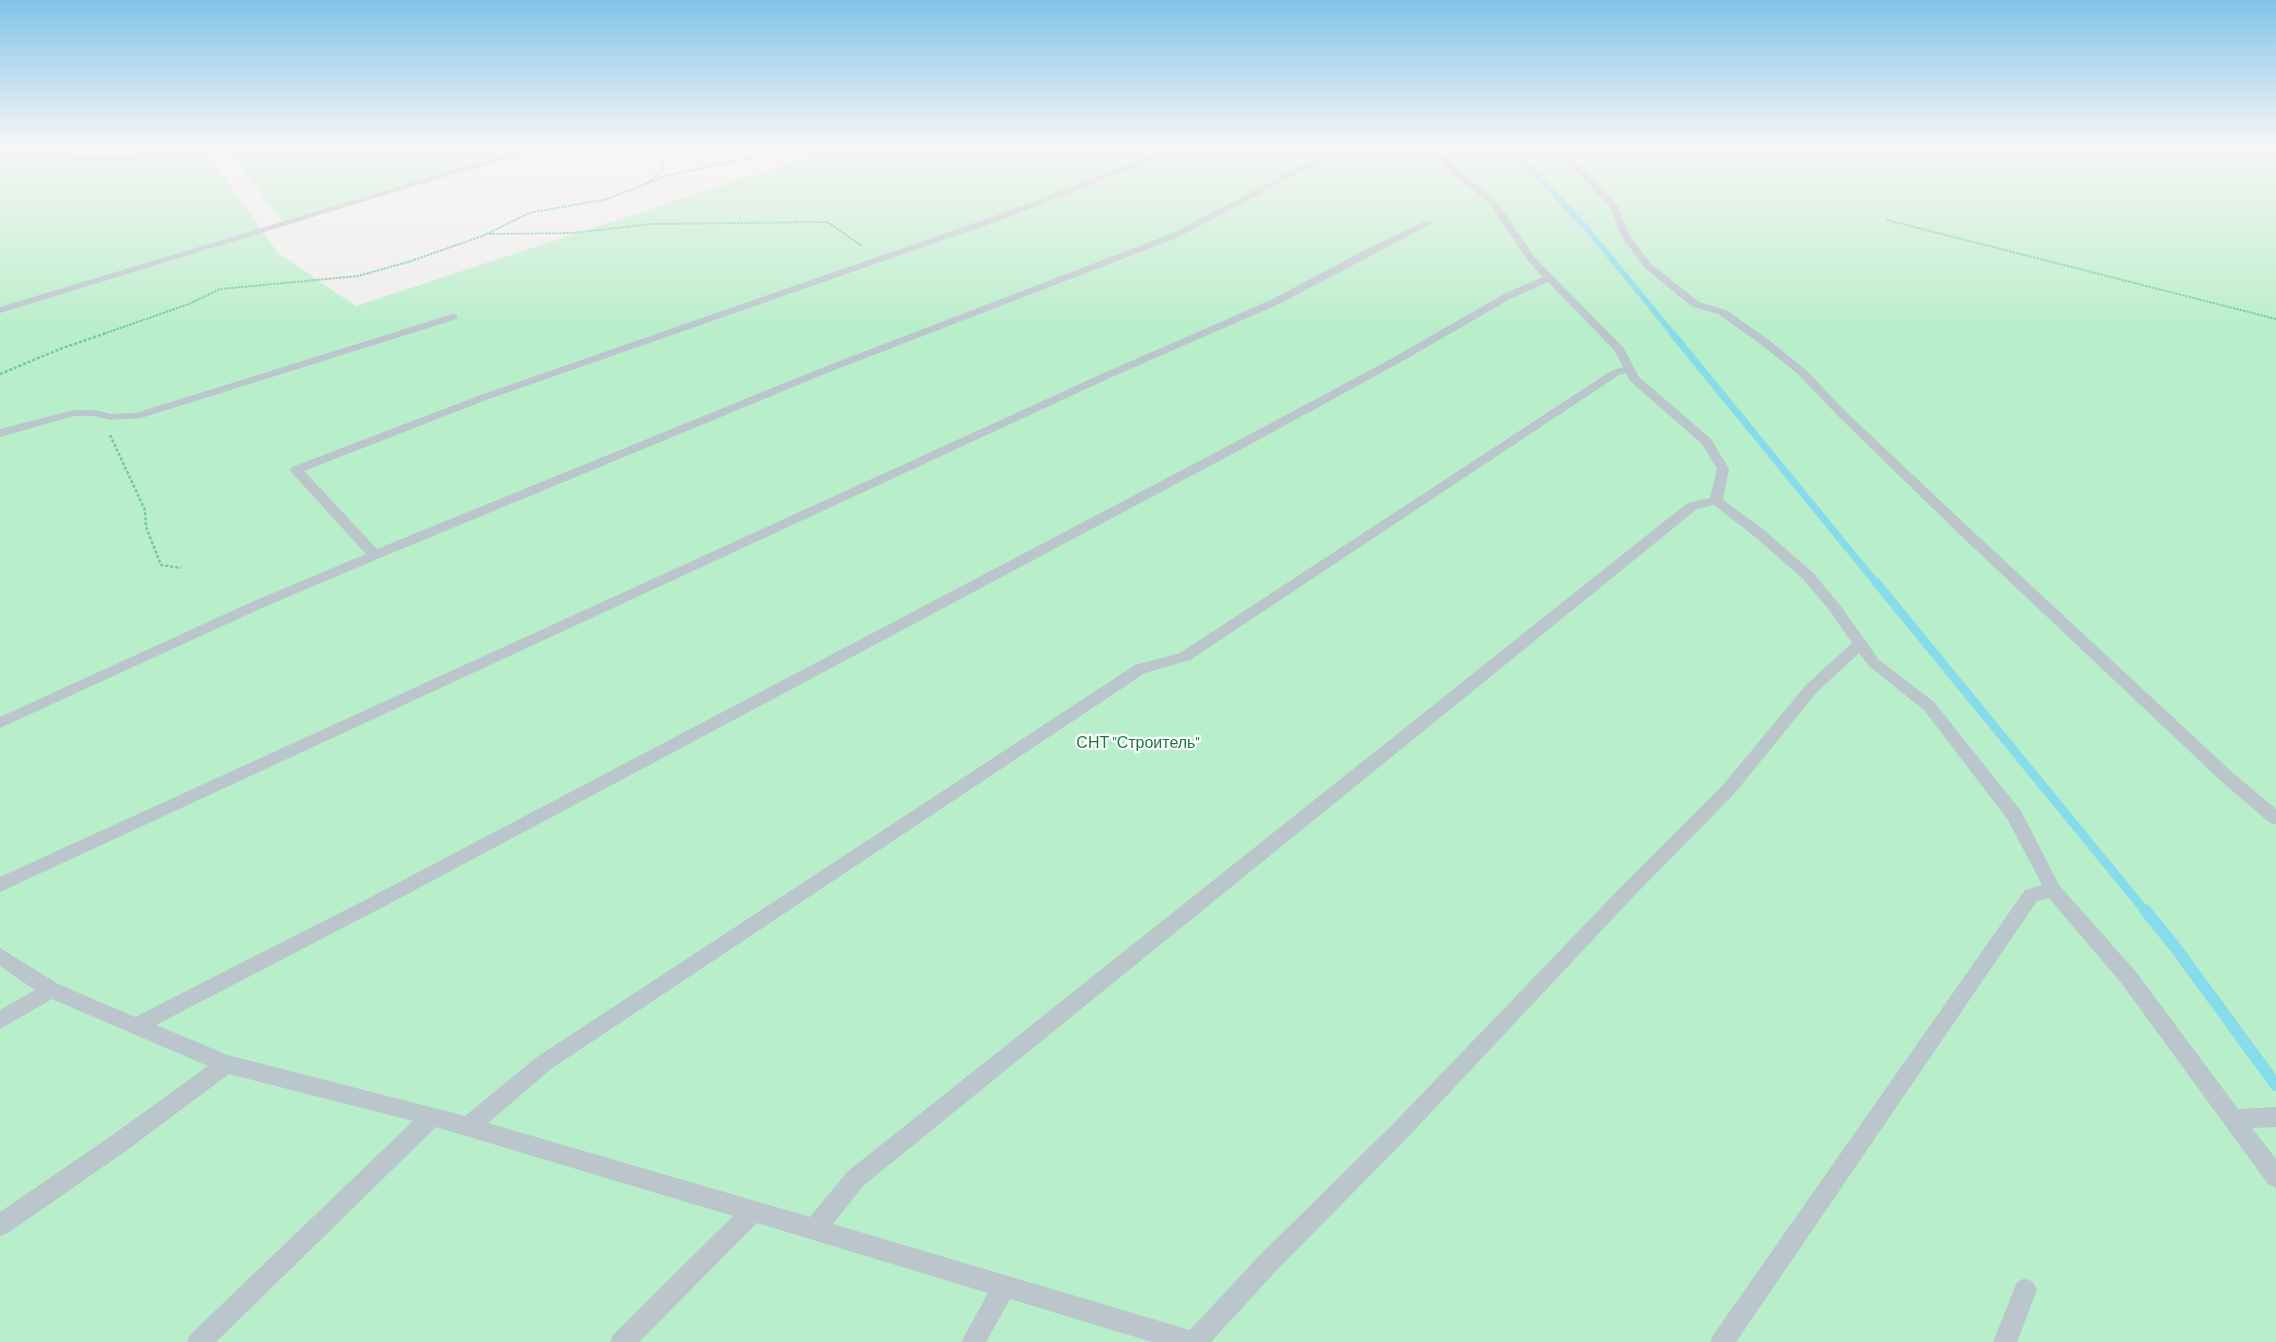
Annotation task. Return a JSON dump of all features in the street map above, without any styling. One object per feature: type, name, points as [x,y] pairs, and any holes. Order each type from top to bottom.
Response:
[{"type":"lane","points":[[0,310],[341,207]]},
{"type":"lane","points":[[375,555],[296,470],[482,398],[1027,207]]},
{"type":"lane","points":[[0,723],[259,604],[375,555],[823,371],[1176,235],[1230,207]]},
{"type":"lane","points":[[1496,207],[1532,260],[1619,349],[1634,379],[1707,442],[1723,469],[1716,501]]},
{"type":"lane","points":[[1614,207],[1626,236],[1648,266],[1696,304],[1722,312],[1762,340],[1802,372],[1848,420],[1961,528],[2228,777],[2276,818]]},
{"type":"lane","points":[[0,884],[1110,374],[1275,302],[1366,253],[1428,223]]},
{"type":"lane","points":[[136,1026],[379,901],[1256,436],[1395,361],[1508,296],[1550,278]]},
{"type":"lane","points":[[0,433],[74,413],[95,412],[111,417],[138,416],[453,317]]},
{"type":"lane","points":[[467,1127],[544,1063],[1140,669],[1185,657],[1615,373],[1629,369]]},
{"type":"lane","points":[[815,1229],[855,1179],[1676,519],[1693,506],[1716,501],[1759,534],[1808,576],[1835,608],[1874,664],[1929,706],[1967,752],[2014,816],[2053,890],[2129,978],[2276,1177]]},
{"type":"lane","points":[[1196,1342],[1267,1264],[1400,1131],[1626,893],[1729,789],[1811,689],[1860,644]]},
{"type":"lane","points":[[1722,1342],[2031,896],[2053,890]]},
{"type":"lane","points":[[0,956],[51,990],[226,1064],[433,1116],[1192,1342]]},
{"type":"lane","points":[[0,1020],[51,990]]},
{"type":"lane","points":[[0,1225],[122,1141],[226,1064]]},
{"type":"lane","points":[[199,1342],[433,1116]]},
{"type":"lane","points":[[2232,1119],[2276,1116]]},
{"type":"lane","points":[[622,1342],[754,1211]]},
{"type":"lane","points":[[973,1342],[1005,1286]]},
{"type":"lane","points":[[2005,1342],[2026,1290]]},
{"type":"path","points":[[0,374],[60,349],[189,304],[220,289],[358,276],[408,262],[486,235],[529,213],[565,207]]},
{"type":"path","points":[[1887,220],[2276,319]]},
{"type":"path","points":[[486,235],[524,232],[573,233],[650,224],[826,222],[882,259]]},
{"type":"path","points":[[111,417],[106,424],[144,510],[146,527],[161,565],[181,568]]},
{"type":"green space","name":"СНТ \"Строитель\"","points":[[0,207],[245,207],[278,253],[356,306],[658,207],[2276,207],[2276,1342],[0,1342]]},
{"type":"green space","points":[[271,207],[344,207],[284,224]]},
{"type":"waterway","points":[[1566,207],[1588,230],[1673,334]]},
{"type":"waterway","points":[[1672,333],[1877,584]]},
{"type":"waterway","points":[[1876,582],[2146,912]]},
{"type":"waterway","points":[[2145,910],[2175,947],[2276,1085]]}]
